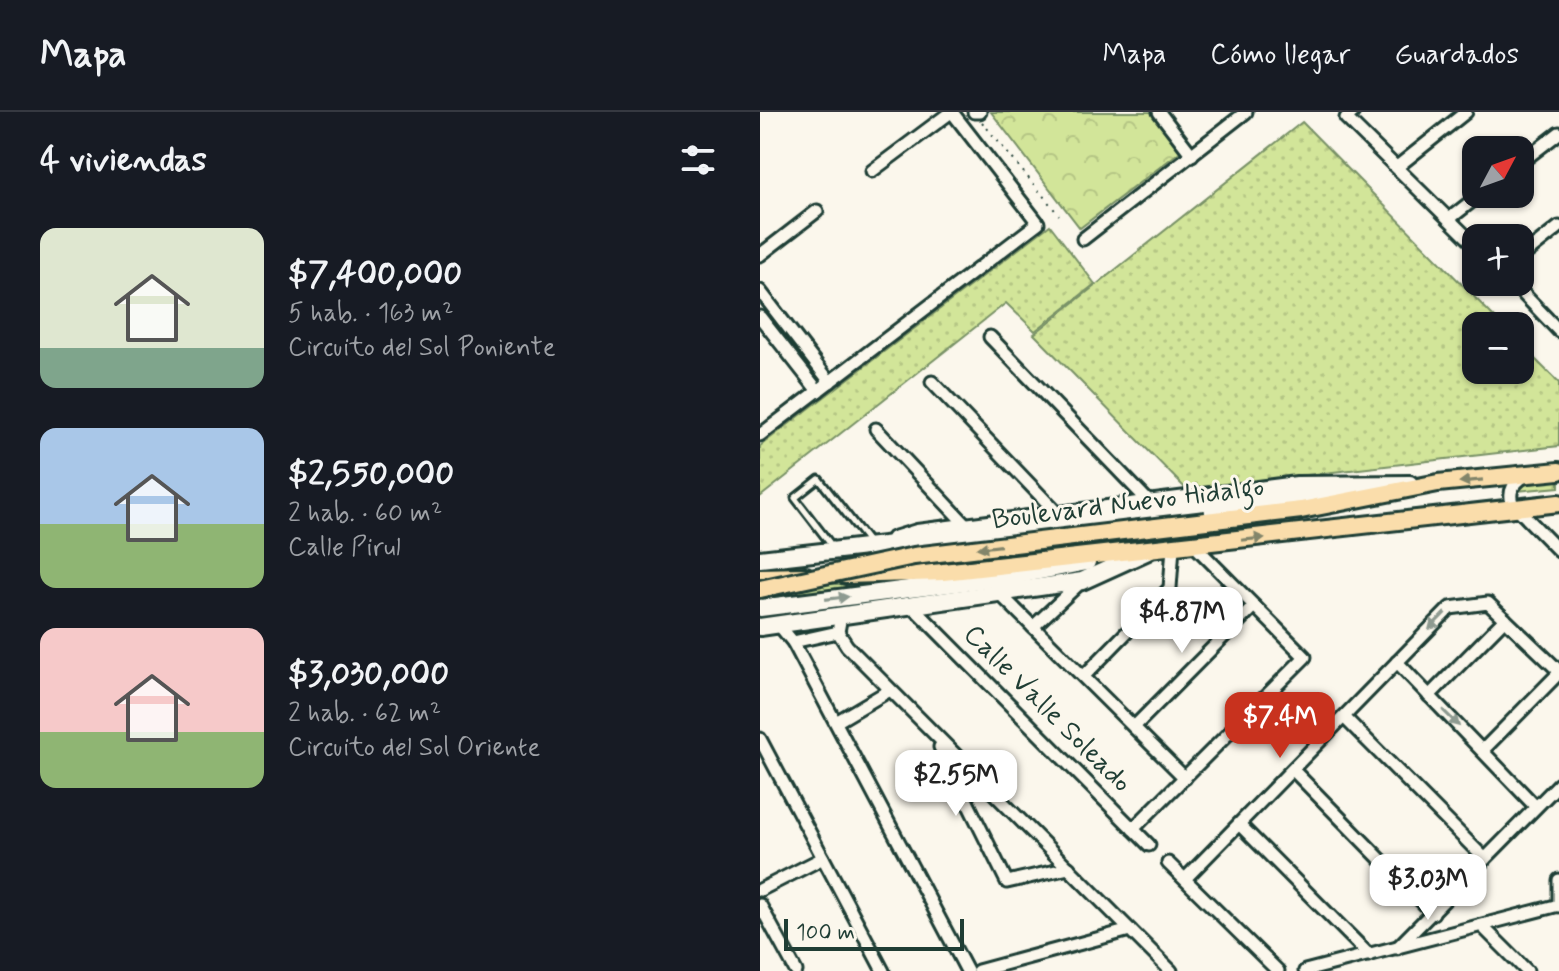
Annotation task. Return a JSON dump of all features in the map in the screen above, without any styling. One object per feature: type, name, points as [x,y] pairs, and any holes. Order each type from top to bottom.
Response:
[{"type":"main road","name":"Boulevard Nuevo Hidalgo","points":[[760,559],[1559,471]]},
{"type":"main road","name":"Boulevard Nuevo Hidalgo","points":[[760,589],[914,556],[1301,510],[1438,483]]},
{"type":"main road","name":"Boulevard Nuevo Hidalgo","points":[[760,608],[1019,575],[1173,547],[1517,511],[1559,503]]},
{"type":"main road","name":"Boulevard Nuevo Hidalgo","points":[[760,577],[918,574],[1148,551]]},
{"type":"main road","points":[[760,627],[839,624],[912,606],[1082,581],[1148,551]]},
{"type":"street","points":[[760,435],[1038,223],[952,112],[872,171]]},
{"type":"street","points":[[1159,112],[1192,155]]},
{"type":"street","points":[[1083,239],[1246,112]]},
{"type":"street","points":[[1397,167],[1466,112]]},
{"type":"street","points":[[1350,115],[1462,232]]},
{"type":"street","points":[[1534,152],[1559,133]]},
{"type":"street","points":[[1449,219],[1463,208]]},
{"type":"street","points":[[760,255],[817,211]]},
{"type":"street","points":[[1534,247],[1559,227]]},
{"type":"street","points":[[760,291],[830,382]]},
{"type":"street","points":[[1526,296],[1557,326]]},
{"type":"street","points":[[760,317],[818,391]]},
{"type":"street","points":[[776,337],[788,327]]},
{"type":"street","points":[[990,337],[1150,503]]},
{"type":"street","points":[[932,382],[1058,514]]},
{"type":"street","points":[[876,429],[967,526]]},
{"type":"street","points":[[1524,476],[1514,484],[1509,495],[1517,511],[1559,551]]},
{"type":"street","name":"Boulevard Nuevo Hidalgo","points":[[871,546],[917,532],[1297,484],[1438,483]]},
{"type":"street","points":[[1133,829],[1305,657],[1194,545]]},
{"type":"street","points":[[1084,676],[1170,588],[1173,547]]},
{"type":"street","points":[[1033,627],[1082,581]]},
{"type":"street","points":[[1000,594],[1185,778]]},
{"type":"street","points":[[1185,879],[1294,771],[1450,608],[1488,603],[1559,672],[1483,750]]},
{"type":"street","name":"Calle Valle Soleado","points":[[912,606],[1149,845]]},
{"type":"street","points":[[1134,727],[1254,606]]},
{"type":"street","points":[[1429,696],[1505,619]]},
{"type":"street","points":[[793,642],[839,624],[890,690],[936,739],[1171,971]]},
{"type":"street","points":[[779,625],[793,642],[967,971]]},
{"type":"street","points":[[1397,662],[1535,806]]},
{"type":"street","points":[[836,722],[890,690]]},
{"type":"street","points":[[1345,718],[1485,859]]},
{"type":"street","points":[[760,739],[883,971]]},
{"type":"street","points":[[936,739],[1007,882],[1069,868]]},
{"type":"street","points":[[1294,771],[1433,913]]},
{"type":"street","points":[[1396,948],[1559,784]]},
{"type":"street","points":[[1239,824],[1369,955]]},
{"type":"street","points":[[760,890],[823,858]]},
{"type":"street","points":[[1168,863],[1278,971]]},
{"type":"street","points":[[1305,971],[1559,906],[1559,880]]},
{"type":"street","points":[[760,905],[796,971]]},
{"type":"street","points":[[1483,927],[1527,971]]},
{"type":"street","points":[[978,971],[1130,930]]},
{"type":"lane","points":[[835,550],[795,498],[819,479],[871,546]]},
{"type":"path","points":[[977,113],[1059,215]]},
{"type":"green space","points":[[991,112],[1151,112],[1181,151],[1080,228]]},
{"type":"green space","points":[[1302,122],[1462,284],[1462,296],[1473,296],[1489,312],[1462,312],[1462,384],[1534,384],[1534,358],[1559,383],[1559,446],[1186,489],[1034,334]]},
{"type":"green space","points":[[1050,225],[1095,284],[1035,331],[1006,303],[760,497],[760,446]]},
{"type":"green space","points":[[1559,480],[1559,487],[1516,491],[1520,485]]},
{"type":"green space","points":[[1022,581],[1022,584],[760,619],[760,615]]},
{"type":"green space","points":[[919,582],[760,603],[760,586]]}]
